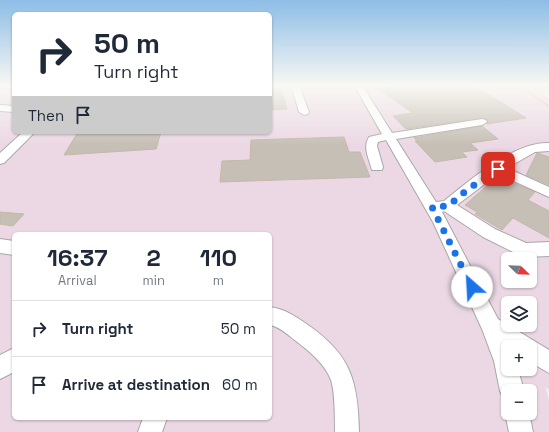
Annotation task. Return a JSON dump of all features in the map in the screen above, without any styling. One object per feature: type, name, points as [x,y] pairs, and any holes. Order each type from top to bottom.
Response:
[{"type":"street","points":[[302,105],[304,112]]},
{"type":"street","points":[[371,105],[432,207],[492,326],[505,360],[510,384]]},
{"type":"street","points":[[0,108],[12,109]]},
{"type":"street","points":[[377,167],[371,146],[371,141],[373,139],[482,122]]},
{"type":"street","points":[[0,160],[27,134]]},
{"type":"street","points":[[0,146],[14,146]]},
{"type":"street","points":[[432,207],[448,206],[467,190],[530,150],[539,147],[549,147]]},
{"type":"street","points":[[498,169],[549,192]]},
{"type":"street","points":[[448,206],[489,233],[512,245],[525,250],[549,249]]},
{"type":"street","points":[[0,246],[12,248]]},
{"type":"street","points":[[272,316],[282,318],[310,339],[330,358],[342,378],[347,418],[347,432]]},
{"type":"street","points":[[492,326],[515,340]]},
{"type":"street","points":[[537,354],[549,362]]},
{"type":"street","points":[[0,368],[12,360]]},
{"type":"street","points":[[150,432],[154,420]]},
{"type":"street","points":[[518,420],[521,432]]},
{"type":"shaded area","points":[[0,105],[12,105],[12,134],[272,134],[272,105],[549,105],[549,389],[545,387],[549,400],[549,432],[0,432]]},
{"type":"building","points":[[272,105],[286,105],[287,109],[272,110]]},
{"type":"building","points":[[402,105],[505,105],[526,118],[487,124],[487,119],[482,118],[406,129],[393,116],[413,113]]},
{"type":"building","points":[[482,126],[498,139],[470,143],[478,150],[462,152],[467,157],[435,162],[415,141],[418,141],[414,138]]},
{"type":"building","points":[[77,134],[160,134],[156,149],[64,155]]},
{"type":"building","points":[[344,137],[349,152],[360,152],[370,177],[220,182],[222,161],[250,160],[251,140]]},
{"type":"building","points":[[537,153],[549,157],[549,185],[526,175]]},
{"type":"building","points":[[498,176],[535,192],[528,200],[549,211],[549,238],[513,218],[502,230],[475,214],[477,212],[465,205]]},
{"type":"building","points":[[0,212],[24,214],[13,226],[0,224]]},
{"type":"route","points":[[472,287],[432,207],[448,206],[467,190],[498,169]]}]
